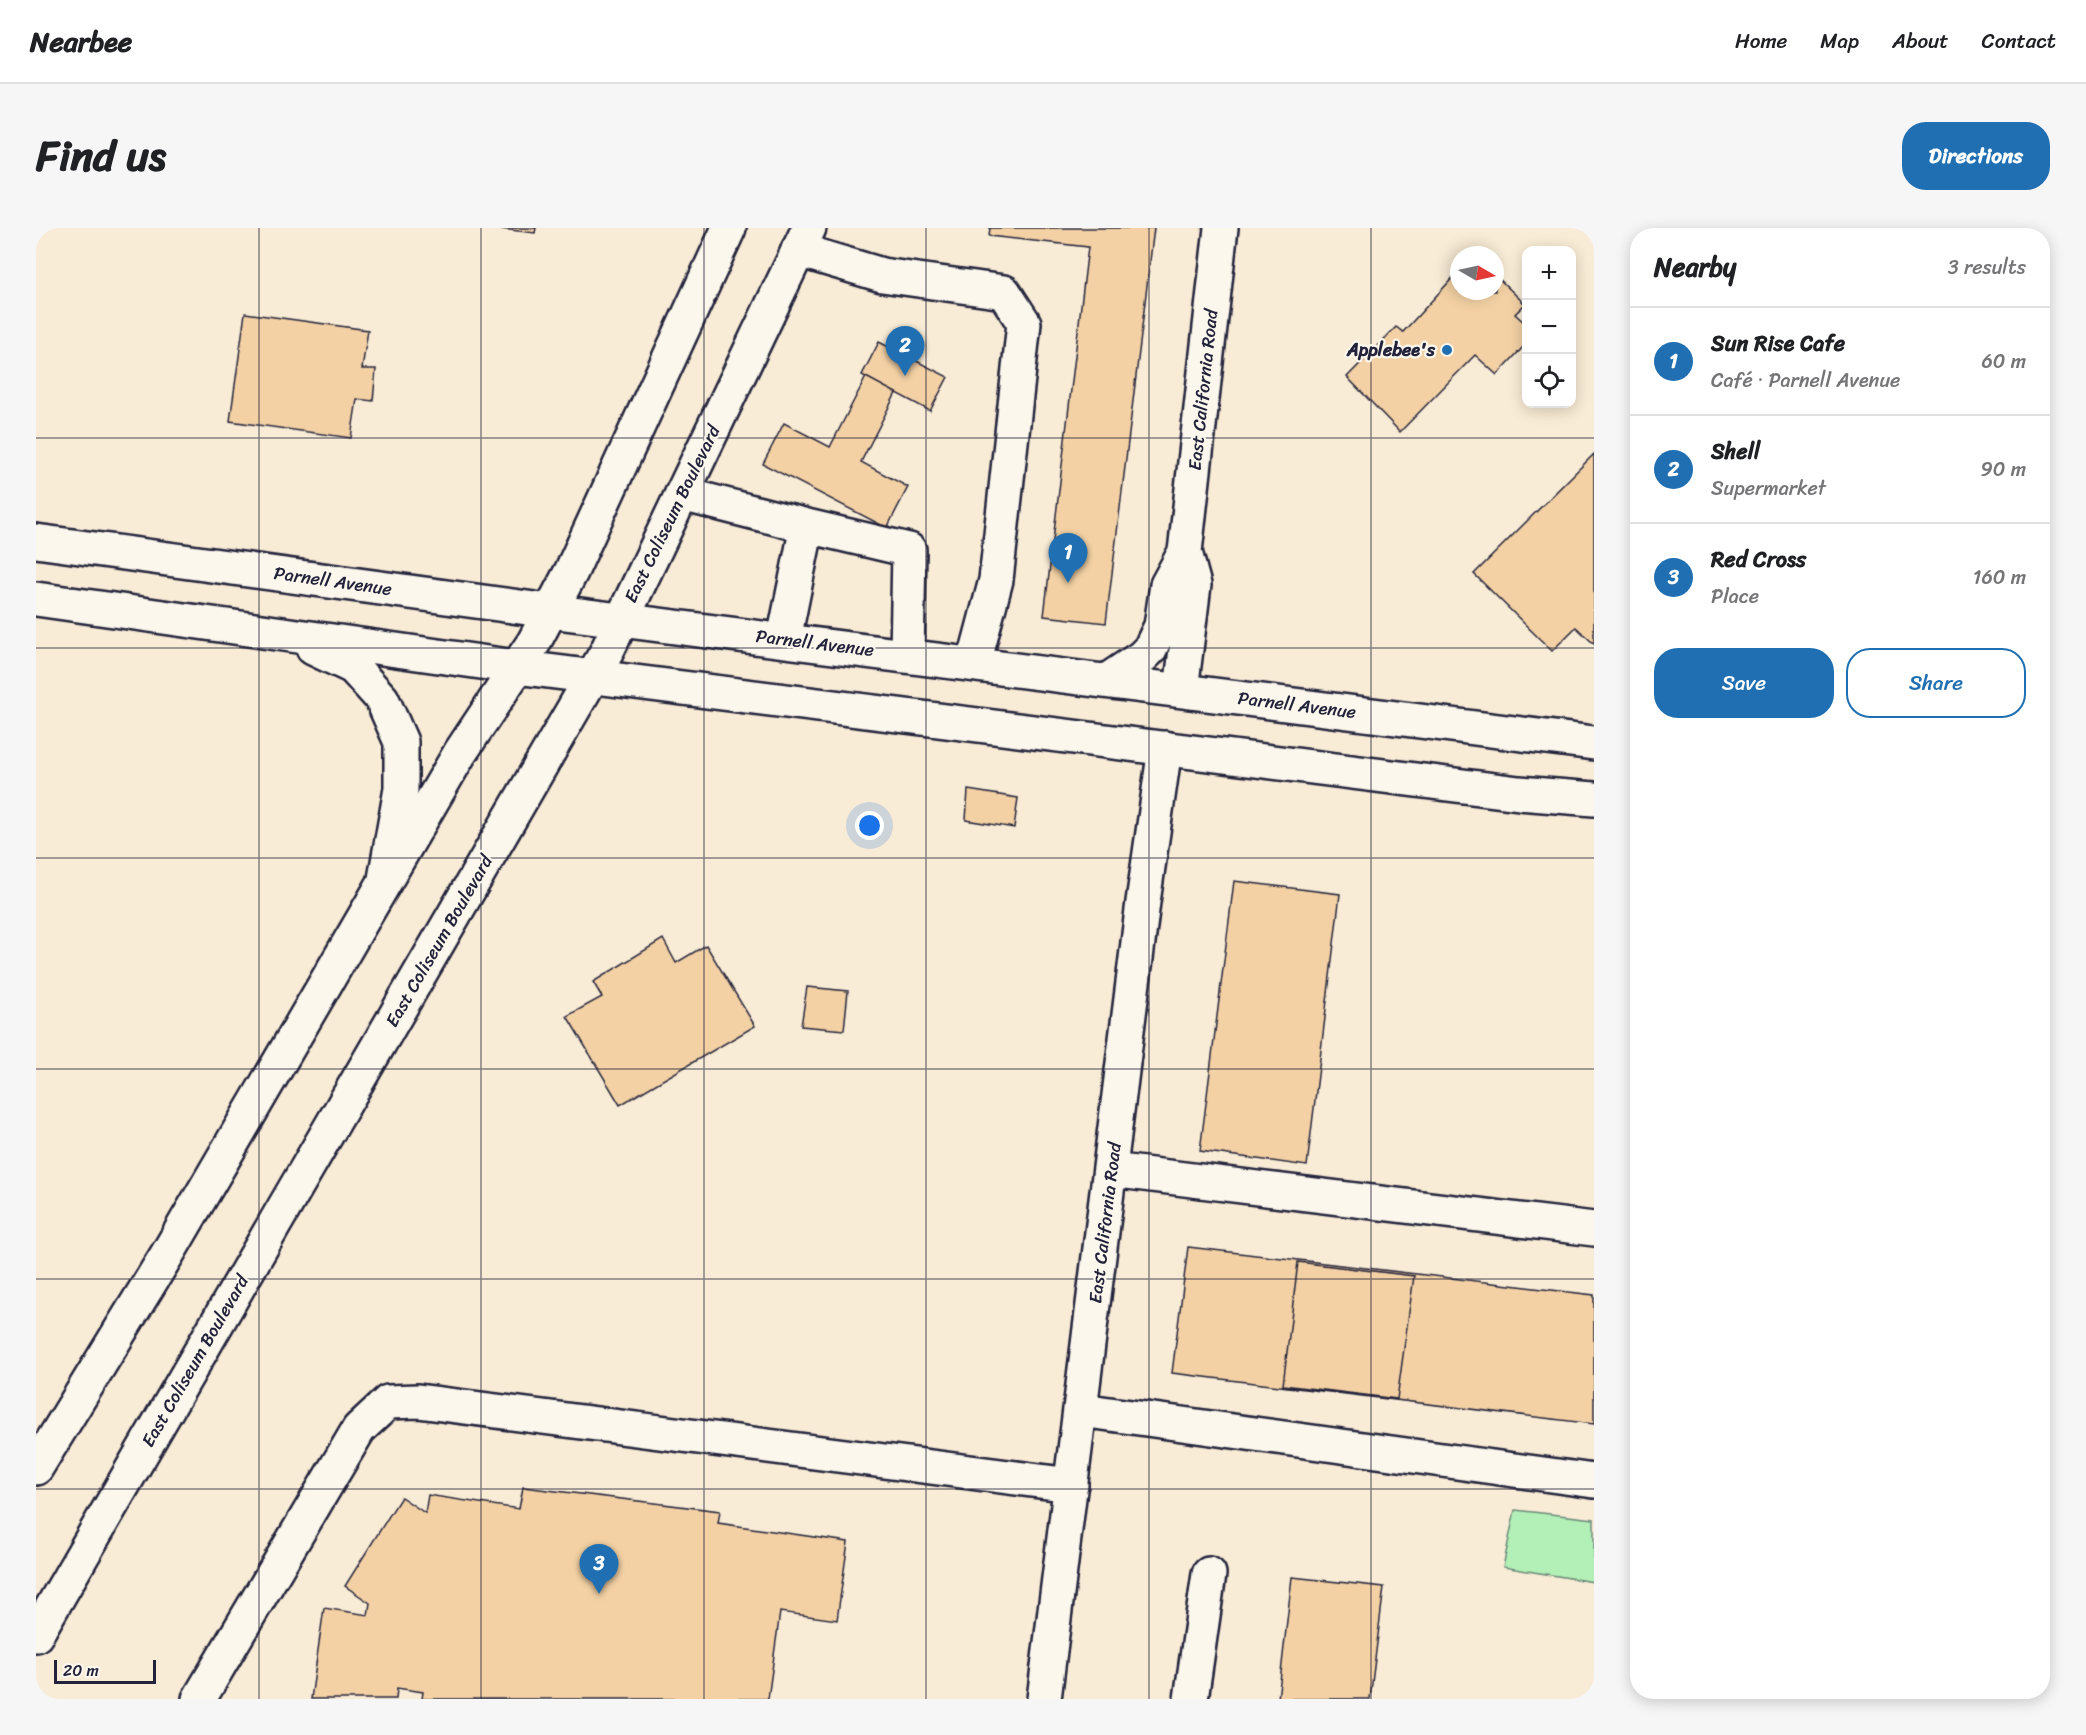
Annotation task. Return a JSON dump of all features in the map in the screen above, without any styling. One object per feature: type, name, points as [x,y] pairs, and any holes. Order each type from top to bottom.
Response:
[{"type":"main road","points":[[36,1468],[168,1253],[460,753],[516,667],[571,572],[729,228]]},
{"type":"main road","name":"East California Road","points":[[1181,690],[1194,585],[1185,552],[1221,228]]},
{"type":"main road","points":[[804,239],[882,275],[1004,292],[1024,323],[996,580],[974,663]]},
{"type":"main road","name":"East Coliseum Boulevard","points":[[36,1635],[593,676],[804,239]]},
{"type":"main road","points":[[681,494],[909,550],[907,655]]},
{"type":"main road","points":[[783,639],[807,526]]},
{"type":"main road","name":"Parnell Avenue","points":[[36,541],[549,611],[1594,743]]},
{"type":"main road","name":"East California Road","points":[[1108,680],[1150,649],[1161,626],[1167,585],[1185,552]]},
{"type":"main road","points":[[36,599],[516,667],[964,725],[1519,793],[1594,799]]},
{"type":"main road","points":[[285,634],[353,667],[382,699],[401,742],[401,789],[384,883]]},
{"type":"main road","name":"East California Road","points":[[1044,1699],[1112,1170],[1143,902],[1165,748]]},
{"type":"main road","points":[[1112,1170],[1594,1229]]},
{"type":"main road","points":[[199,1699],[359,1429],[388,1402],[418,1401],[1071,1485]]},
{"type":"main road","points":[[1081,1410],[1594,1480]]},
{"type":"main road","points":[[1191,1699],[1209,1574]]},
{"type":"green space","points":[[1515,1510],[1594,1519],[1594,1582],[1503,1567]]},
{"type":"building","points":[[492,228],[536,228],[535,233]]},
{"type":"building","points":[[990,228],[1154,228],[1106,623],[1044,616],[1088,247],[989,236]]},
{"type":"building","name":"Applebee's","points":[[1450,281],[1450,300],[1504,300],[1504,284],[1522,301],[1522,307],[1515,314],[1522,320],[1522,348],[1497,375],[1475,355],[1400,432],[1347,377],[1396,327],[1403,332]]},
{"type":"building","points":[[245,313],[368,330],[362,369],[376,369],[373,401],[357,399],[351,438],[230,421]]},
{"type":"building","points":[[879,342],[948,377],[930,411],[862,375]]},
{"type":"building","points":[[866,377],[896,393],[861,462],[908,487],[887,528],[763,464],[784,423],[830,447]]},
{"type":"building","points":[[1594,454],[1594,644],[1576,627],[1552,651],[1474,574]]},
{"type":"building","points":[[968,790],[1018,798],[1014,828],[966,820]]},
{"type":"building","points":[[1234,881],[1340,894],[1307,1166],[1200,1151]]},
{"type":"building","points":[[663,939],[676,963],[706,945],[755,1026],[620,1105],[567,1016],[602,997],[593,982]]},
{"type":"building","points":[[807,987],[848,991],[844,1030],[801,1026]]},
{"type":"building","points":[[1188,1247],[1594,1295],[1594,1424],[1172,1373]]},
{"type":"building","points":[[1298,1262],[1414,1276],[1397,1399],[1283,1385]]},
{"type":"building","points":[[523,1487],[720,1511],[718,1523],[848,1542],[837,1620],[780,1612],[768,1699],[422,1699],[423,1692],[397,1688],[396,1699],[311,1699],[324,1608],[368,1615],[370,1603],[345,1586],[401,1497],[425,1513],[428,1495],[519,1509]]},
{"type":"building","points":[[1292,1577],[1384,1587],[1370,1699],[1278,1699]]},
{"type":"place","name":"Applebee's","points":[[1447,350]]},
{"type":"place","name":"Shell","points":[[905,376]]},
{"type":"place","name":"Sun Rise Cafe","points":[[1068,583]]},
{"type":"place","name":"Red Cross","points":[[599,1594]]}]
